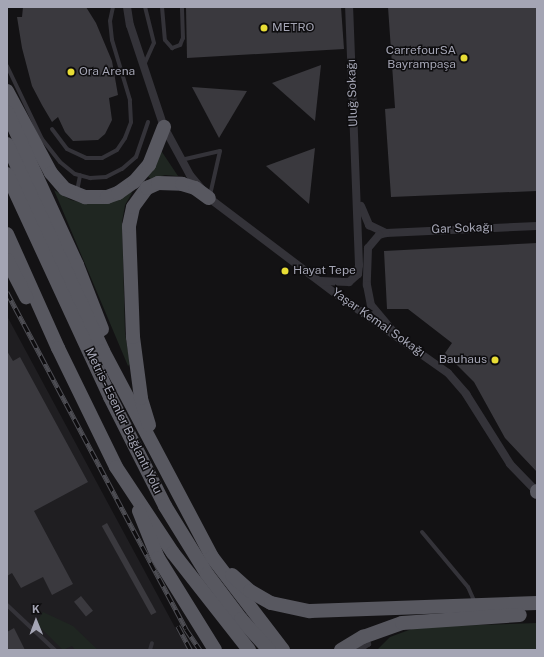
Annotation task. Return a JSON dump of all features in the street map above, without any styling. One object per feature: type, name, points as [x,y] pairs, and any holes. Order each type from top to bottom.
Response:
[{"type":"highway","points":[[7,91],[41,158],[58,182],[76,195],[85,197],[107,197],[126,188],[148,165],[164,127]]},
{"type":"highway","points":[[7,112],[77,265],[142,424]]},
{"type":"highway","points":[[7,144],[103,351],[205,542],[238,594],[283,650]]},
{"type":"highway","name":"Metris - Esenler Bağlantı Yolu","points":[[7,174],[113,403],[165,506],[207,574],[241,619],[268,650]]},
{"type":"highway","points":[[162,463],[141,398],[135,362],[130,218],[139,197],[147,188],[158,183],[182,184],[195,188],[209,198]]},
{"type":"highway","points":[[7,234],[58,348],[116,467],[137,501],[211,605],[248,650]]},
{"type":"highway","points":[[7,260],[44,330],[58,348]]},
{"type":"highway","points":[[137,501],[146,534],[168,575],[215,650]]},
{"type":"highway","points":[[205,542],[236,580],[250,591],[271,603],[290,608],[332,612],[537,612]]},
{"type":"highway","points":[[342,649],[361,643],[402,623],[537,603]]},
{"type":"street","name":"Yaşar Kemal Sokağı","points":[[127,7],[143,66],[164,127],[180,160],[209,198],[400,340],[435,363],[459,386],[510,464],[537,492]]},
{"type":"street","name":"Uluğ Sokağı","points":[[349,7],[356,180]]},
{"type":"street","points":[[356,180],[365,220],[375,230],[386,233]]},
{"type":"street","points":[[320,280],[349,282],[358,274],[356,180]]},
{"type":"street","name":"Gar Sokağı","points":[[386,233],[537,226]]},
{"type":"street","points":[[386,233],[379,235],[368,248],[369,299],[376,313],[400,340]]},
{"type":"lane","points":[[52,129],[67,149],[86,158],[102,158],[117,150],[125,138],[131,122],[130,100],[112,40],[110,21],[113,7]]},
{"type":"lane","points":[[143,66],[154,43],[145,7]]},
{"type":"lane","points":[[162,7],[165,40],[172,48],[180,45],[183,38],[182,7]]},
{"type":"lane","points":[[7,66],[42,138],[60,162],[80,175],[90,178],[106,177],[122,169],[136,157],[148,122]]},
{"type":"lane","points":[[180,160],[220,151],[209,198]]},
{"type":"lane","points":[[76,195],[80,175]]},
{"type":"lane","points":[[422,532],[468,587],[476,611]]},
{"type":"lane","points":[[7,605],[55,650]]},
{"type":"lane","points":[[150,650],[152,643]]},
{"type":"shaded area","points":[[160,149],[178,176],[165,175],[151,179],[146,175]]},
{"type":"shaded area","points":[[54,190],[71,200],[83,203],[131,191],[132,193],[125,205],[122,222],[125,333],[130,364],[128,366]]},
{"type":"shaded area","points":[[7,316],[178,633],[188,650],[7,650]]},
{"type":"shaded area","points":[[43,612],[73,626],[98,650],[75,650],[72,646],[63,650],[36,623]]},
{"type":"shaded area","points":[[537,623],[537,650],[377,650],[390,637],[417,627]]},
{"type":"building","name":"Ora Arena","points":[[23,7],[86,7],[96,23],[112,61],[118,95],[109,98],[112,120],[105,134],[98,140],[73,141],[65,132],[58,117],[52,122],[42,105],[32,86],[22,48],[17,17],[22,17]]},
{"type":"building","name":"METRO","points":[[186,7],[341,7],[344,49],[187,58]]},
{"type":"building","name":"CarrefourSA Bayrampaşa","points":[[388,7],[537,7],[537,191],[391,197],[385,109],[395,108]]},
{"type":"building","points":[[321,65],[315,121],[272,83]]},
{"type":"building","points":[[192,87],[247,91],[219,138]]},
{"type":"building","points":[[315,148],[309,204],[266,166]]},
{"type":"building","name":"Bauhaus","points":[[537,243],[537,472],[505,438],[474,382],[445,353],[452,343],[408,309],[387,309],[384,251]]},
{"type":"building","points":[[7,351],[13,361],[20,357],[88,482],[34,511],[73,584],[52,595],[43,577],[21,588],[12,573],[7,576]]},
{"type":"building","points":[[107,523],[156,612],[151,615],[102,526]]},
{"type":"building","points":[[81,596],[93,611],[86,616],[74,602]]},
{"type":"building","points":[[14,628],[25,650],[7,650],[7,632]]},
{"type":"railway","points":[[7,292],[186,629],[200,650]]},
{"type":"railway","points":[[178,626],[191,650]]},
{"type":"place","name":"METRO","points":[[264,28]]},
{"type":"place","name":"CarrefourSA Bayrampaşa","points":[[464,58]]},
{"type":"place","name":"Ora Arena","points":[[71,72]]},
{"type":"place","name":"Hayat Tepe","points":[[285,271]]},
{"type":"place","name":"Bauhaus","points":[[495,360]]}]
